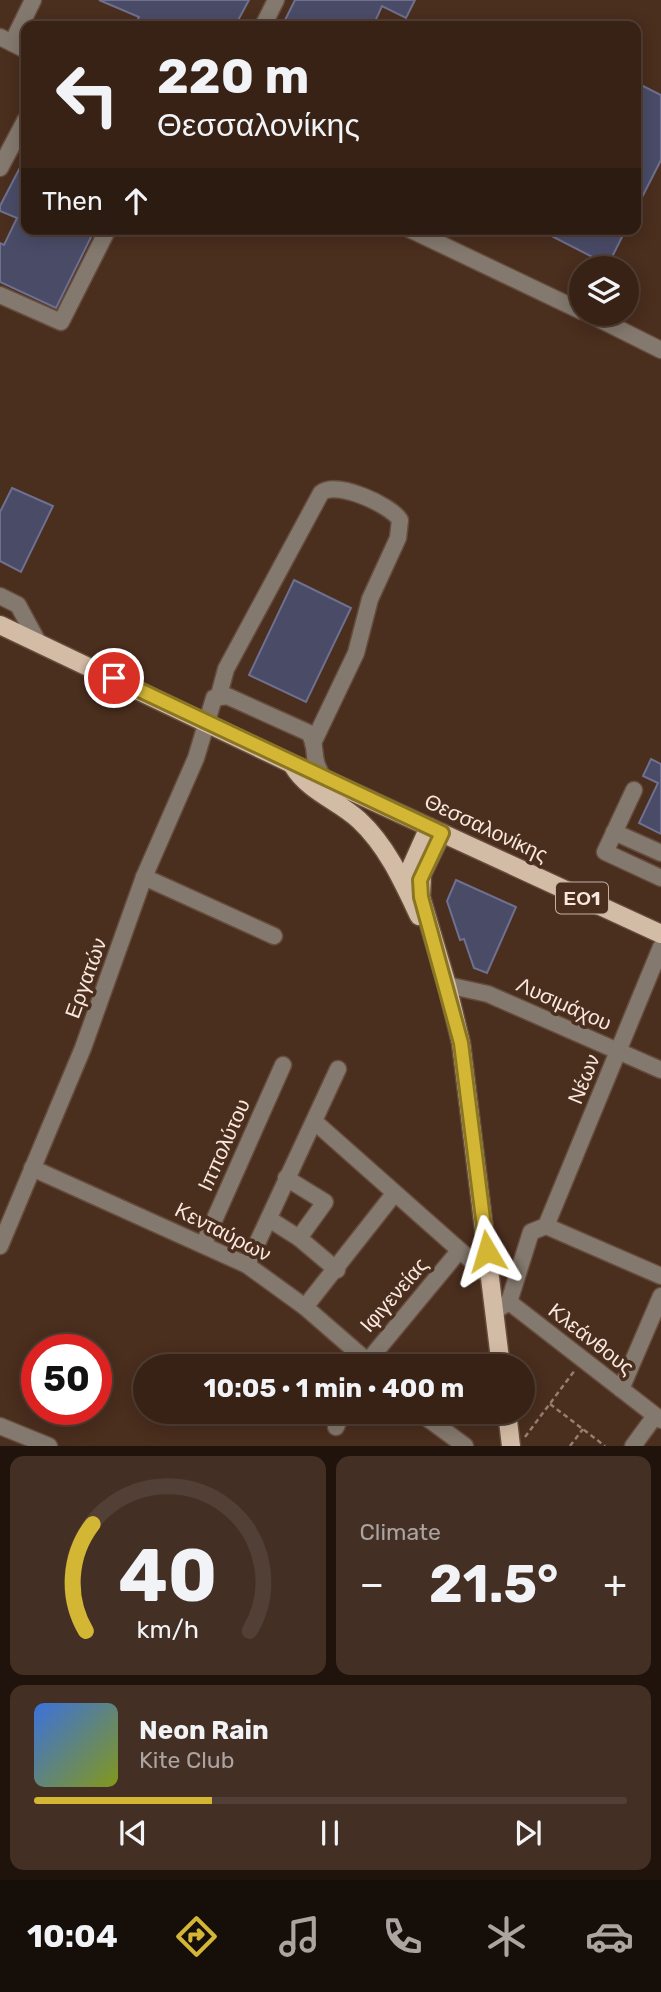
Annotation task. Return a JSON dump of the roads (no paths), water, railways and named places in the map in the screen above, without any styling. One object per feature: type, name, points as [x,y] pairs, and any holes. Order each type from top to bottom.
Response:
[{"type":"main road","name":"ΕΟ1","points":[[0,625],[292,764]]},
{"type":"main road","name":"Θεσσαλονίκης","points":[[292,764],[661,934]]},
{"type":"main road","points":[[292,764],[309,787],[347,810],[365,826],[388,855],[436,950]]},
{"type":"main road","points":[[407,890],[408,874],[436,830]]},
{"type":"main road","points":[[436,830],[420,880],[422,904],[447,985],[461,1043],[491,1278],[502,1306],[502,1354]]},
{"type":"main road","points":[[509,1424],[511,1443]]},
{"type":"street","points":[[23,21],[33,0]]},
{"type":"street","points":[[266,21],[276,0]]},
{"type":"street","points":[[13,44],[21,26]]},
{"type":"street","points":[[0,168],[21,128]]},
{"type":"street","points":[[0,295],[61,322],[105,235]]},
{"type":"street","points":[[422,235],[569,305]]},
{"type":"street","points":[[613,326],[661,350]]},
{"type":"street","name":"Εργατών","points":[[0,1246],[83,1048],[144,877],[196,758],[205,721],[213,700],[219,695],[226,669],[321,493],[328,488],[344,489],[393,511],[400,520],[398,538],[370,599],[356,653],[313,743]]},
{"type":"street","points":[[0,596],[18,605],[38,642]]},
{"type":"street","points":[[219,695],[228,696],[309,733],[313,743],[315,766],[325,780]]},
{"type":"street","points":[[634,789],[605,852],[661,878]]},
{"type":"street","points":[[614,832],[661,853]]},
{"type":"street","points":[[144,877],[274,936]]},
{"type":"street","name":"Νέων","points":[[502,1306],[531,1232],[546,1226],[661,947]]},
{"type":"street","name":"Λυσιμάχου","points":[[447,985],[488,994],[661,1070]]},
{"type":"street","name":"Ιππολύτου","points":[[204,1243],[283,1065]]},
{"type":"street","points":[[247,1265],[338,1069]]},
{"type":"street","points":[[315,1122],[491,1278]]},
{"type":"street","name":"Κενταύρων","points":[[32,1168],[204,1243],[247,1265],[305,1307],[357,1354]]},
{"type":"street","points":[[286,1178],[325,1202],[299,1238]]},
{"type":"street","points":[[305,1307],[337,1270],[394,1194]]},
{"type":"street","points":[[269,1219],[299,1238],[337,1270]]},
{"type":"street","points":[[546,1226],[661,1276]]},
{"type":"street","name":"Ιφιγενείας","points":[[376,1354],[459,1251]]},
{"type":"street","points":[[621,1389],[661,1296]]},
{"type":"street","name":"Κλεάνθους","points":[[502,1306],[583,1359],[658,1418]]},
{"type":"street","points":[[633,1446],[658,1418]]},
{"type":"street","points":[[430,1424],[444,1440],[465,1446]]},
{"type":"street","points":[[0,1426],[49,1446]]}]
